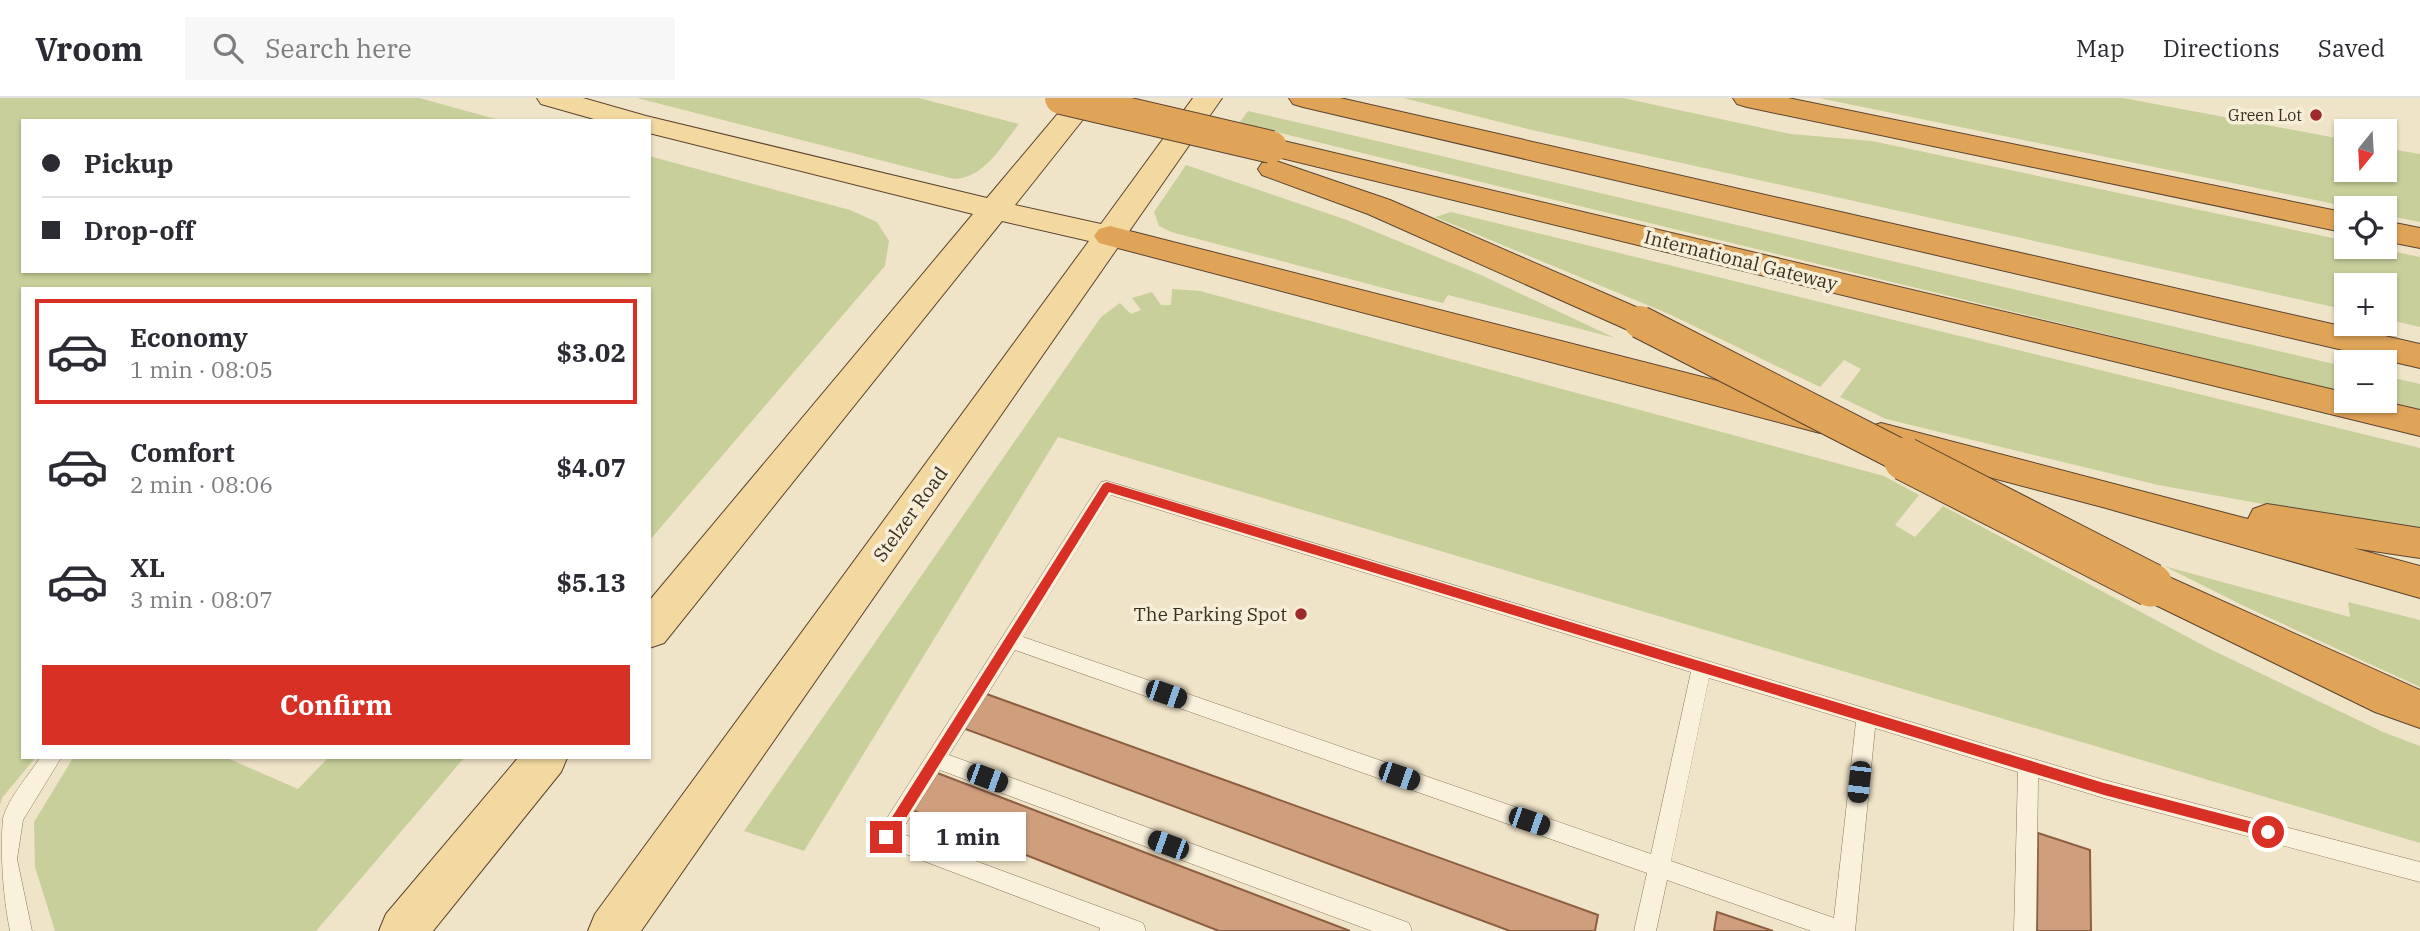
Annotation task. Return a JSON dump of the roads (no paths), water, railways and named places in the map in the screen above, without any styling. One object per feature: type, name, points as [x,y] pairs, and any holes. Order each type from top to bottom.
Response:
[{"type":"highway","points":[[1061,98],[1130,114],[1268,156],[1640,322],[2151,585],[2390,699],[2420,709]]},
{"type":"highway","points":[[1305,98],[2420,356]]},
{"type":"highway","points":[[1747,98],[2334,220]]},
{"type":"highway","name":"International Gateway","points":[[1268,156],[2420,424]]},
{"type":"highway","points":[[2397,233],[2420,238]]},
{"type":"highway","points":[[1110,236],[2106,494],[2420,582]]},
{"type":"highway","points":[[2106,494],[2420,543]]},
{"type":"main road","points":[[551,98],[628,119]]},
{"type":"main road","points":[[651,629],[997,210],[1086,98]]},
{"type":"main road","name":"Stelzer Road","points":[[612,931],[1208,98]]},
{"type":"main road","points":[[651,124],[1110,236]]},
{"type":"main road","points":[[403,931],[544,759]]},
{"type":"lane","points":[[1135,931],[1112,927],[886,837],[1107,487],[2104,789],[2420,872]]},
{"type":"lane","points":[[1010,640],[1842,931],[1866,717]]},
{"type":"lane","points":[[1644,931],[1702,667]]},
{"type":"lane","points":[[21,931],[6,859],[13,818],[50,759]]},
{"type":"lane","points":[[935,759],[1401,931]]},
{"type":"lane","points":[[2025,931],[2028,766]]},
{"type":"place","name":"Green Lot","points":[[2316,115]]},
{"type":"place","name":"The Parking Spot","points":[[1301,614]]}]
